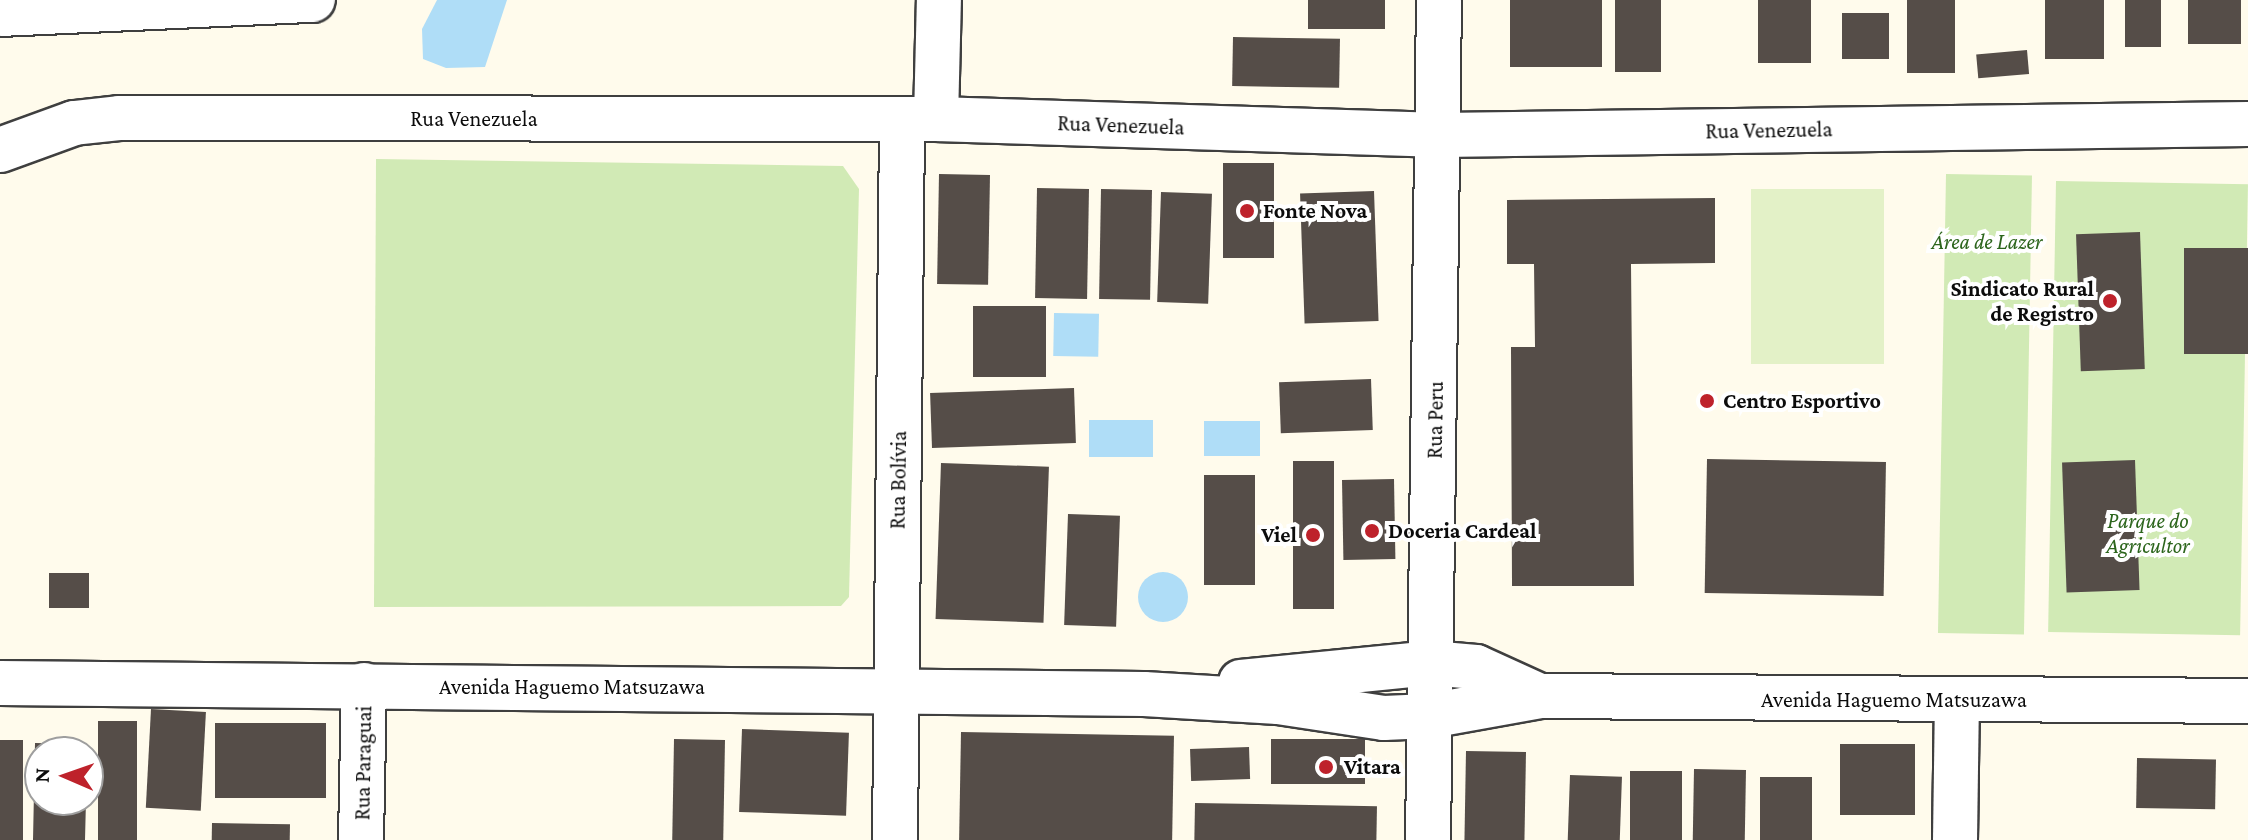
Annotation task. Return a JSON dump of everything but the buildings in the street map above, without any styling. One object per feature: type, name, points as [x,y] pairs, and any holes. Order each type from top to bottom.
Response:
[{"type":"street","points":[[0,14],[313,0]]},
{"type":"street","name":"Rua Bolívia","points":[[895,840],[896,688],[919,119],[939,0]]},
{"type":"street","name":"Rua Peru","points":[[1428,840],[1441,135],[1439,0]]},
{"type":"street","name":"Rua Venezuela","points":[[0,150],[74,123],[119,118],[919,119],[1441,135],[2248,124]]},
{"type":"street","name":"Avenida Haguemo Matsuzawa","points":[[1144,694],[1430,663],[1476,667],[1540,696]]},
{"type":"street","name":"Avenida Haguemo Matsuzawa","points":[[1278,702],[1403,693],[1421,682],[1430,663]]},
{"type":"street","name":"Avenida Haguemo Matsuzawa","points":[[0,683],[896,688],[1144,694],[1278,702],[1384,718],[1429,716],[1540,696],[2248,701]]},
{"type":"street","name":"Rua Paraguai","points":[[361,840],[364,685]]},
{"type":"street","points":[[1955,840],[1957,701]]},
{"type":"green space","points":[[376,159],[843,166],[859,189],[849,597],[841,606],[374,607]]},
{"type":"green space","name":"Área de Lazer","points":[[1946,174],[2032,176],[2024,634],[1938,633]]},
{"type":"green space","name":"Parque do Agricultor","points":[[2056,181],[2248,184],[2240,635],[2048,632]]},
{"type":"green space","points":[[1751,189],[1884,189],[1884,364],[1751,364]]},
{"type":"water","points":[[437,0],[507,0],[485,67],[446,68],[423,59],[422,29]]},
{"type":"water","points":[[1054,313],[1099,314],[1098,357],[1053,356]]},
{"type":"water","points":[[1089,420],[1153,420],[1153,457],[1089,457]]},
{"type":"water","points":[[1204,421],[1260,421],[1260,456],[1204,456]]},
{"type":"water","points":[[1163,572],[1181,579],[1188,597],[1181,615],[1163,622],[1145,615],[1138,597],[1145,579]]},
{"type":"place","name":"Fonte Nova","points":[[1247,211]]},
{"type":"place","name":"Sindicato Rural de Registro","points":[[2110,301]]},
{"type":"place","name":"Centro Esportivo","points":[[1707,401]]},
{"type":"place","name":"Doceria Cardeal","points":[[1372,531]]},
{"type":"place","name":"Viel","points":[[1313,535]]},
{"type":"place","name":"Vitara","points":[[1326,767]]}]
